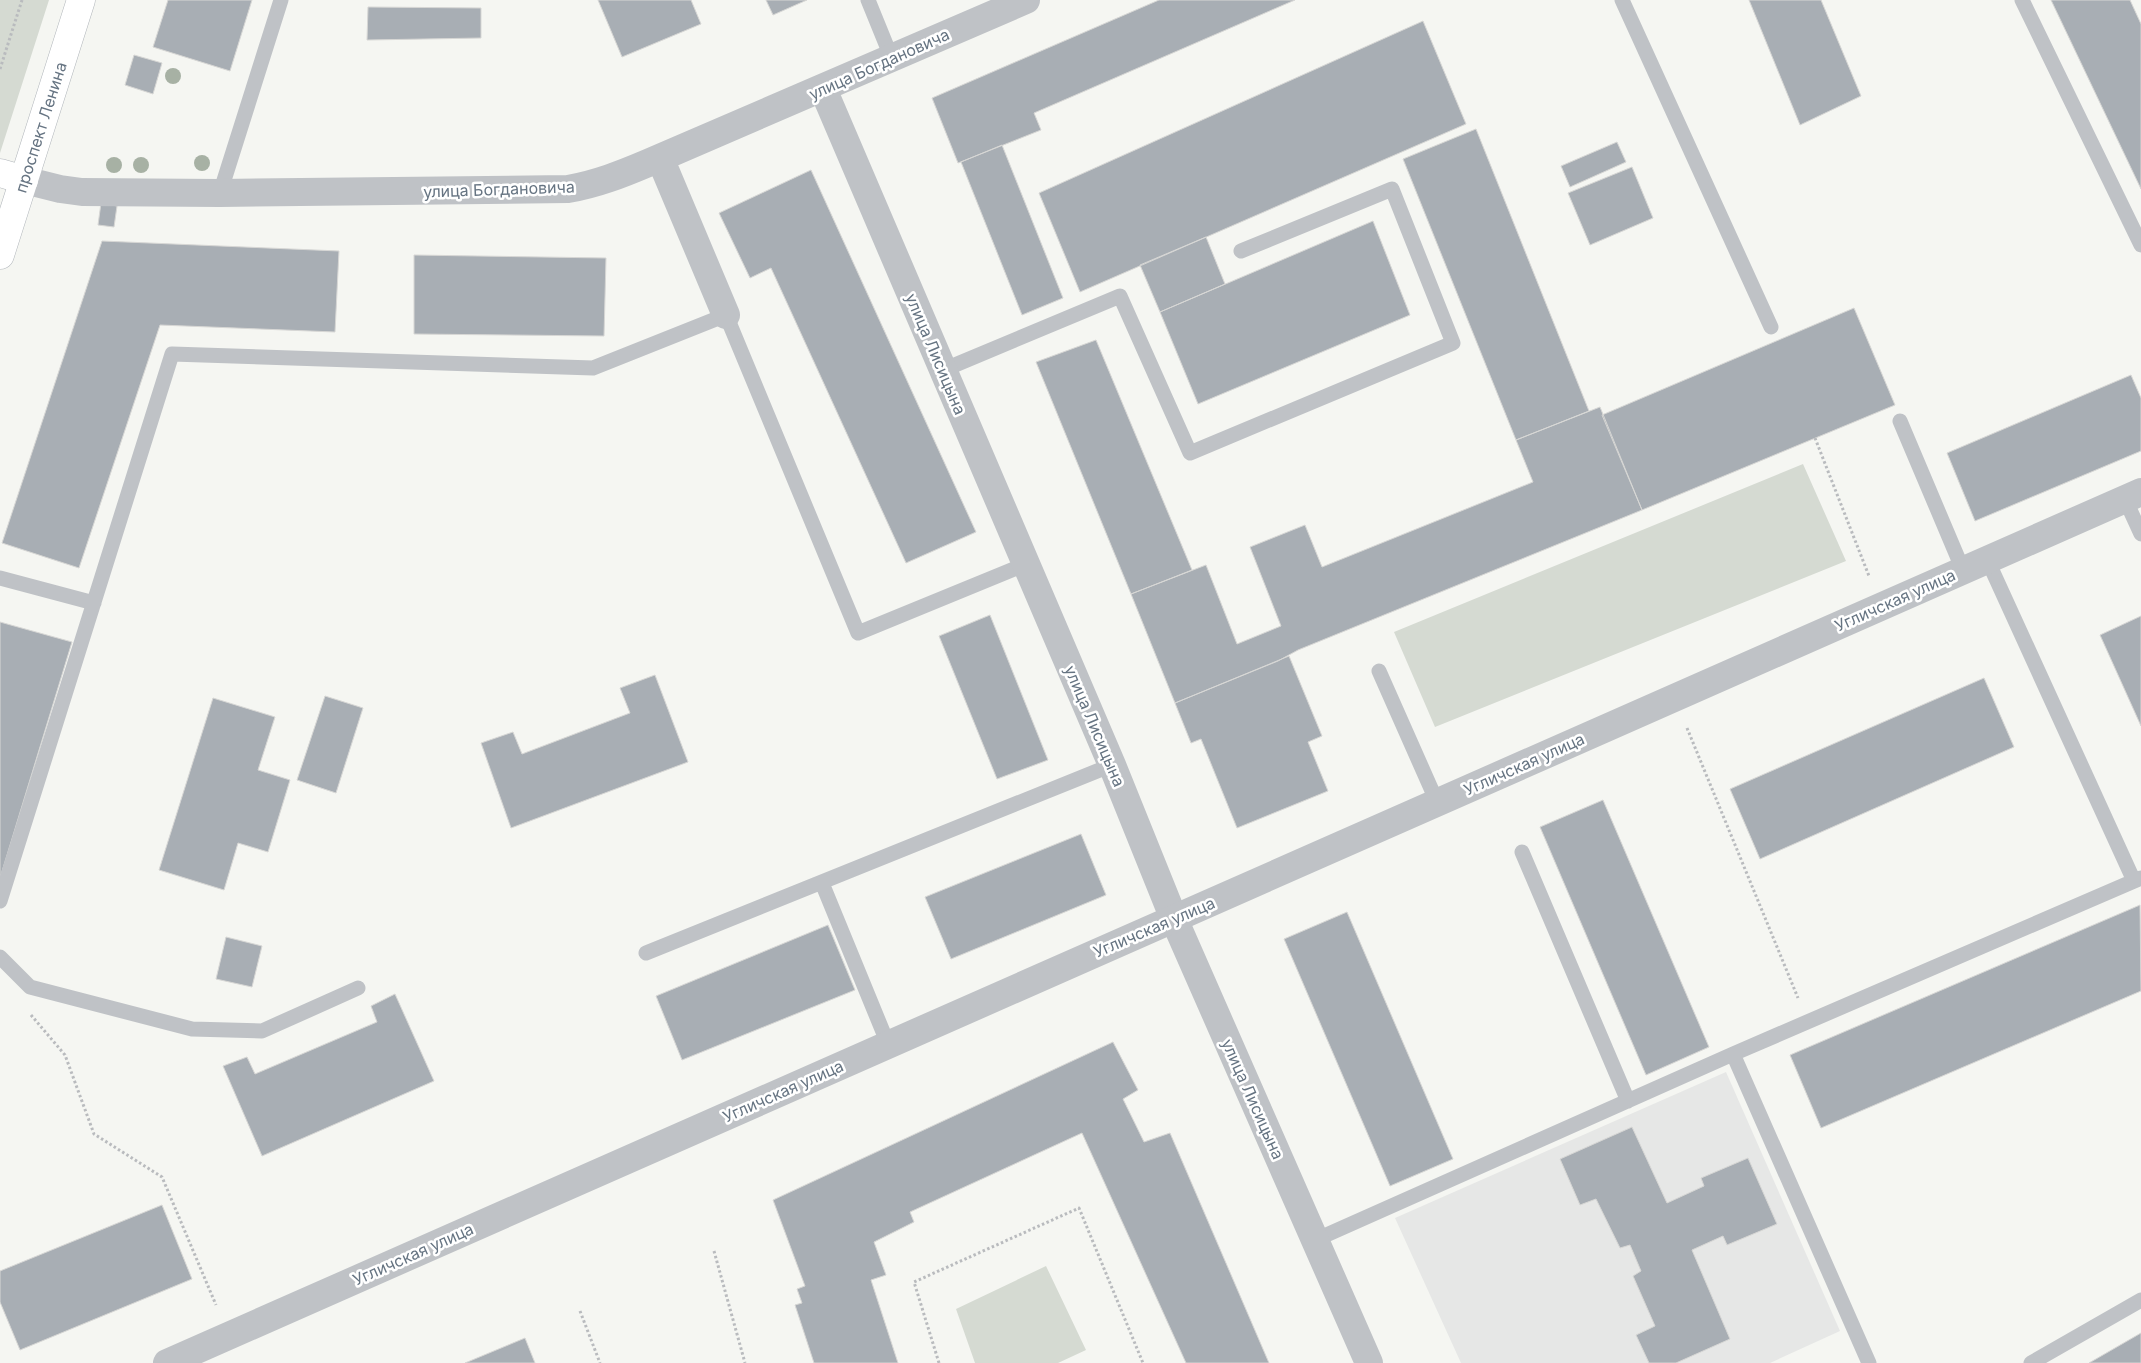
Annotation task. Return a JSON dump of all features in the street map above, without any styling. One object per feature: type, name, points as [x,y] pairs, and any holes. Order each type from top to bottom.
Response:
[{"type":"main road","name":"проспект Ленина","points":[[0,255],[12,177],[81,0]]},
{"type":"street","name":"улица Богдановича","points":[[12,177],[60,189],[82,192],[220,194],[568,189],[612,179],[1026,0]]},
{"type":"street","name":"улица Лисицына","points":[[822,89],[1112,765],[1174,919],[1369,1363]]},
{"type":"street","points":[[660,158],[726,315]]},
{"type":"street","name":"Угличская улица","points":[[167,1363],[2133,495]]},
{"type":"lane","points":[[220,194],[281,0]]},
{"type":"lane","points":[[868,0],[892,59]]},
{"type":"lane","points":[[1622,0],[1771,327]]},
{"type":"lane","points":[[2022,0],[2141,245]]},
{"type":"lane","points":[[943,370],[1120,296],[1190,453],[1453,343],[1392,189],[1241,251]]},
{"type":"lane","points":[[0,901],[172,354],[593,368],[726,315],[858,633],[1026,564]]},
{"type":"lane","points":[[1315,1240],[1734,1054],[2137,880],[1900,421]]},
{"type":"lane","points":[[2133,495],[2141,534]]},
{"type":"lane","points":[[0,578],[94,603]]},
{"type":"lane","points":[[1379,671],[1437,802]]},
{"type":"lane","points":[[646,953],[1112,765]]},
{"type":"lane","points":[[1522,852],[1628,1101]]},
{"type":"lane","points":[[822,883],[888,1044]]},
{"type":"lane","points":[[0,957],[30,988],[192,1029],[262,1030],[358,988]]},
{"type":"lane","points":[[1734,1054],[1869,1363]]},
{"type":"lane","points":[[2031,1363],[2141,1300]]},
{"type":"path","points":[[0,69],[22,0]]},
{"type":"path","points":[[1815,438],[1881,607]]},
{"type":"path","points":[[1675,697],[1808,1022]]},
{"type":"path","points":[[26,1009],[64,1055],[94,1134],[162,1177],[229,1336]]},
{"type":"path","points":[[939,1363],[914,1282],[1079,1208],[1143,1363]]},
{"type":"path","points":[[714,1251],[746,1363]]},
{"type":"path","points":[[580,1311],[600,1363]]},
{"type":"shaded area","points":[[0,0],[49,0],[0,153]]},
{"type":"shaded area","points":[[1803,464],[1846,561],[1435,727],[1394,632]]},
{"type":"shaded area","points":[[1726,1072],[1840,1331],[1770,1363],[1461,1363],[1395,1218]]},
{"type":"shaded area","points":[[1046,1266],[1086,1350],[1058,1363],[975,1363],[956,1309]]},
{"type":"building","points":[[168,0],[252,0],[230,71],[153,47]]},
{"type":"building","points":[[598,0],[691,0],[701,24],[622,57]]},
{"type":"building","points":[[766,0],[807,0],[773,15]]},
{"type":"building","points":[[1159,0],[1295,0],[1034,113],[1041,130],[958,163],[932,98]]},
{"type":"building","points":[[1749,0],[1821,0],[1861,96],[1800,125]]},
{"type":"building","points":[[2051,0],[2130,0],[2141,24],[2141,189]]},
{"type":"building","points":[[368,7],[481,8],[481,38],[367,40]]},
{"type":"building","points":[[1423,21],[1466,124],[1080,292],[1039,193]]},
{"type":"building","points":[[134,55],[162,63],[153,94],[125,85]]},
{"type":"building","points":[[1476,129],[1589,411],[1516,440],[1403,159]]},
{"type":"building","points":[[1617,142],[1626,162],[1570,187],[1561,166]]},
{"type":"building","points":[[1002,145],[1063,298],[1022,315],[961,162]]},
{"type":"building","points":[[1632,167],[1653,218],[1590,245],[1568,193]]},
{"type":"building","points":[[811,170],[976,532],[906,563],[771,268],[750,278],[719,213]]},
{"type":"building","points":[[101,203],[117,206],[114,227],[98,225]]},
{"type":"building","points":[[1373,221],[1410,315],[1198,404],[1160,312]]},
{"type":"building","points":[[1206,237],[1225,284],[1160,312],[1140,265]]},
{"type":"building","points":[[102,241],[339,251],[335,332],[160,325],[79,568],[2,543]]},
{"type":"building","points":[[414,255],[606,258],[604,336],[414,334]]},
{"type":"building","points":[[1854,308],[1895,405],[1642,510],[1602,415]]},
{"type":"building","points":[[1096,340],[1192,570],[1131,594],[1036,362]]},
{"type":"building","points":[[2131,375],[2141,398],[2141,451],[1975,521],[1947,453]]},
{"type":"building","points":[[1600,407],[1642,510],[1298,650],[1278,661],[1175,703],[1131,594],[1206,565],[1237,644],[1281,626],[1250,547],[1305,525],[1322,567],[1533,482],[1516,440]]},
{"type":"building","points":[[990,615],[1048,760],[997,779],[939,636]]},
{"type":"building","points":[[2141,616],[2141,726],[2100,635]]},
{"type":"building","points":[[0,622],[72,642],[0,878]]},
{"type":"building","points":[[1289,656],[1322,736],[1308,742],[1328,791],[1237,828],[1201,739],[1191,743],[1175,703]]},
{"type":"building","points":[[655,675],[688,762],[511,828],[481,743],[513,732],[522,754],[630,713],[620,688]]},
{"type":"building","points":[[1984,678],[2014,747],[1760,859],[1730,789]]},
{"type":"building","points":[[325,696],[363,708],[336,793],[297,780]]},
{"type":"building","points":[[213,698],[275,717],[258,770],[290,780],[268,852],[238,843],[224,890],[159,870]]},
{"type":"building","points":[[1603,800],[1709,1047],[1646,1075],[1540,827]]},
{"type":"building","points":[[1081,834],[1106,895],[951,959],[925,897]]},
{"type":"building","points":[[2140,905],[2141,991],[1821,1128],[1790,1055]]},
{"type":"building","points":[[1347,912],[1453,1159],[1390,1186],[1284,939]]},
{"type":"building","points":[[828,925],[855,990],[682,1060],[656,996]]},
{"type":"building","points":[[226,937],[262,946],[252,987],[216,979]]},
{"type":"building","points":[[395,994],[434,1081],[262,1156],[223,1066],[247,1057],[255,1074],[377,1022],[371,1006]]},
{"type":"building","points":[[1113,1042],[1138,1090],[1123,1099],[1144,1142],[1170,1133],[1269,1363],[1186,1363],[1082,1133],[910,1212],[914,1222],[874,1242],[886,1275],[871,1280],[898,1363],[814,1363],[795,1305],[802,1303],[797,1289],[805,1286],[773,1200]]},
{"type":"building","points":[[1632,1127],[1667,1203],[1704,1186],[1701,1178],[1748,1158],[1777,1224],[1727,1245],[1723,1236],[1692,1250],[1730,1339],[1676,1363],[1649,1363],[1636,1335],[1655,1326],[1633,1276],[1641,1271],[1630,1245],[1620,1248],[1596,1199],[1580,1205],[1560,1159]]},
{"type":"building","points":[[162,1205],[192,1279],[20,1350],[0,1302],[0,1271]]},
{"type":"building","points":[[2141,1333],[2141,1363],[2089,1363]]},
{"type":"building","points":[[525,1338],[535,1363],[465,1363]]}]
